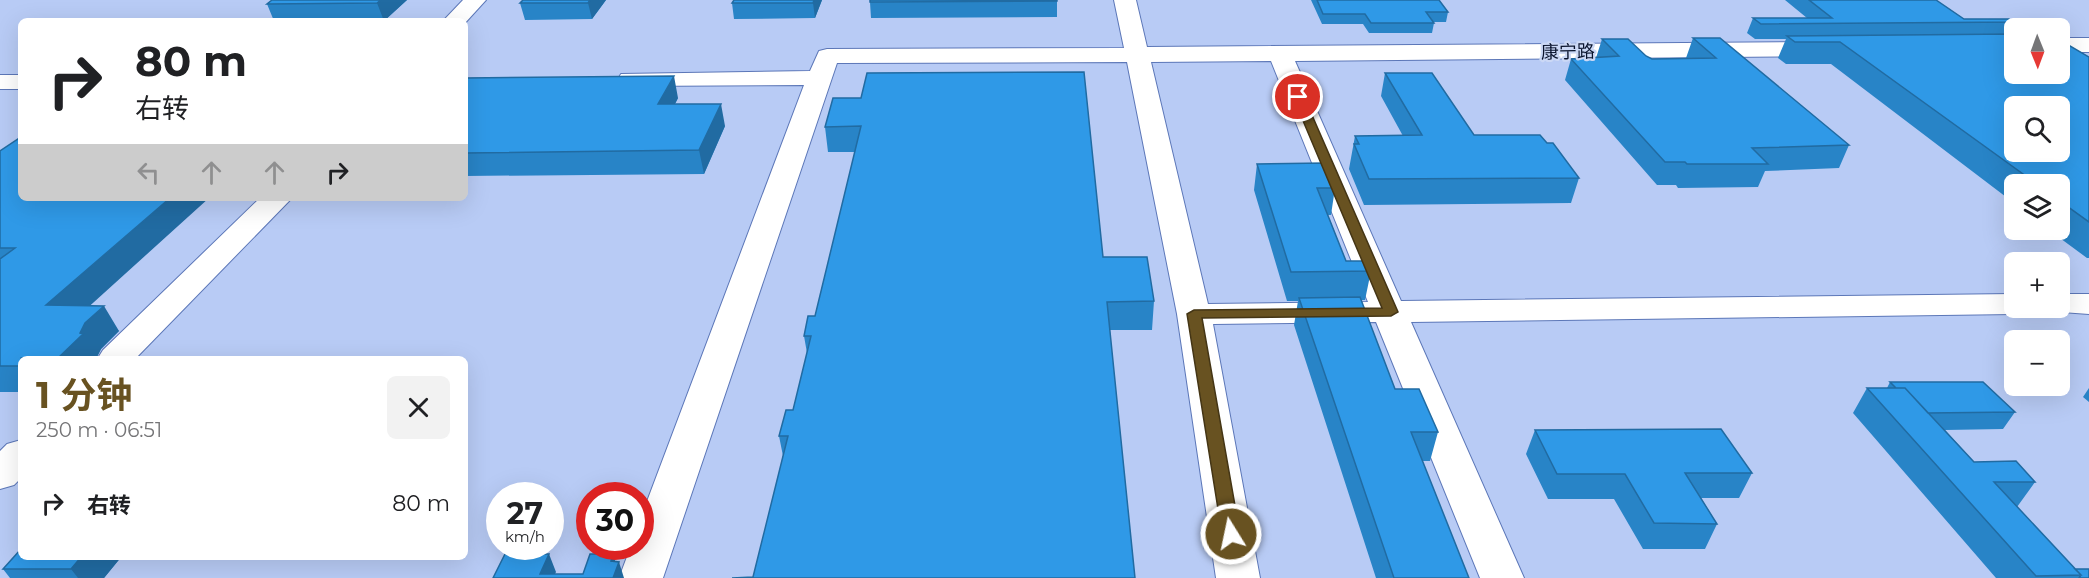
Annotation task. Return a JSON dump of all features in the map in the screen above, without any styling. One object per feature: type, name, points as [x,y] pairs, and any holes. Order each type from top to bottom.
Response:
[{"type":"street","points":[[457,18],[475,0]]},
{"type":"street","points":[[1125,0],[1194,314],[1238,578]]},
{"type":"street","points":[[2070,45],[2089,45]]},
{"type":"street","name":"康宁路","points":[[820,78],[827,56],[1482,53],[1851,48]]},
{"type":"street","points":[[1280,54],[1502,578]]},
{"type":"street","points":[[607,79],[820,78],[641,578]]},
{"type":"street","points":[[0,82],[18,82]]},
{"type":"street","points":[[118,356],[274,201]]},
{"type":"street","points":[[1194,314],[2004,304]]},
{"type":"street","points":[[2070,304],[2089,304]]},
{"type":"street","points":[[0,474],[18,456]]},
{"type":"building","points":[[272,0],[381,0],[377,3],[267,4]]},
{"type":"building","points":[[523,0],[590,0],[588,3],[520,3]]},
{"type":"building","points":[[734,0],[814,0],[813,3],[732,3]]},
{"type":"building","points":[[870,0],[1057,0],[1057,1],[870,2]]},
{"type":"building","points":[[1317,0],[1439,0],[1448,12],[1426,12],[1434,23],[1371,23],[1365,14],[1323,14]]},
{"type":"building","points":[[1809,0],[1936,0],[1964,19],[2004,19],[2004,22],[1761,24],[1753,18],[1832,18]]},
{"type":"building","points":[[2004,34],[2004,84],[2070,84],[2070,46],[2089,57],[2089,222],[2070,208],[2070,174],[2023,174],[2006,162],[2070,162],[2070,96],[2004,96],[2004,160],[1840,42],[1795,42],[1787,36]]},
{"type":"building","points":[[1693,38],[1720,38],[1849,145],[1752,148],[1768,164],[1665,162],[1571,59],[1619,56],[1602,39],[1628,39],[1652,59],[1716,58]]},
{"type":"building","points":[[1084,72],[1103,257],[1147,257],[1154,301],[1107,302],[1135,578],[732,578],[753,577],[788,436],[779,436],[786,410],[793,410],[811,336],[804,336],[808,316],[815,316],[861,126],[825,127],[833,98],[861,98],[867,73]]},
{"type":"building","points":[[1385,73],[1432,73],[1474,135],[1540,135],[1547,143],[1553,143],[1579,178],[1369,179],[1354,144],[1359,144],[1355,136],[1422,135]]},
{"type":"building","points":[[674,76],[658,104],[721,104],[699,150],[468,153],[468,78]]},
{"type":"building","points":[[18,139],[18,201],[167,201],[46,305],[104,306],[85,323],[80,333],[83,334],[60,356],[18,356],[18,366],[0,366],[0,259],[15,248],[0,248],[0,151]]},
{"type":"building","points":[[1325,163],[1335,188],[1317,188],[1346,261],[1366,261],[1371,271],[1291,272],[1257,164]]},
{"type":"building","points":[[1360,297],[1395,389],[1419,389],[1438,432],[1411,432],[1469,578],[1394,578],[1299,298]]},
{"type":"building","points":[[1890,382],[1983,382],[2015,412],[1928,413],[1905,388],[1896,388]]},
{"type":"building","points":[[1867,388],[1905,388],[1974,462],[2016,461],[2035,482],[1994,482],[2081,575],[2036,576]]},
{"type":"building","points":[[1721,429],[1752,473],[1685,473],[1717,524],[1654,523],[1625,474],[1557,474],[1535,430]]},
{"type":"building","points":[[18,552],[18,560],[79,560],[71,569],[3,569]]},
{"type":"building","points":[[502,560],[546,560],[540,574],[583,574],[588,560],[619,562],[613,578],[493,578]]},
{"type":"building","points":[[2075,569],[2089,569],[2089,578],[2079,578],[2081,575]]},
{"type":"route","points":[[1231,534],[1194,314],[1391,312],[1298,97]]}]
